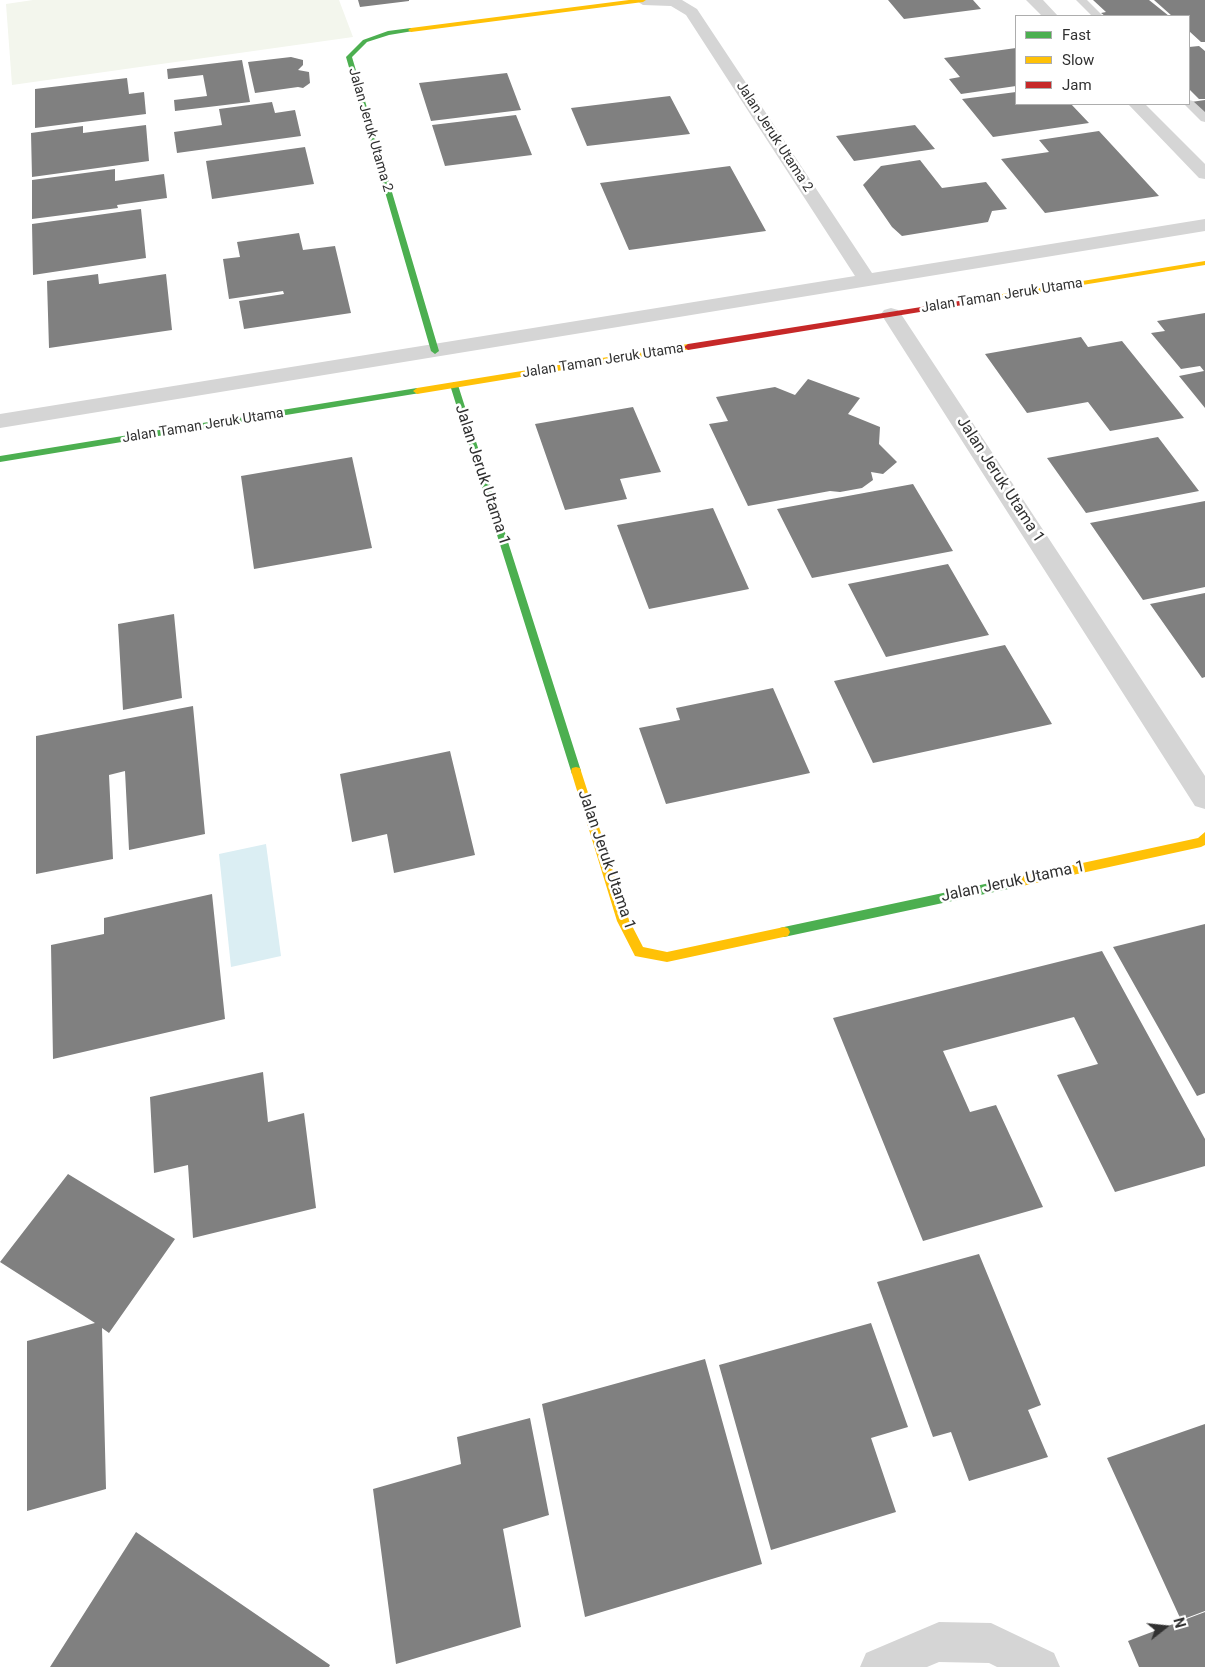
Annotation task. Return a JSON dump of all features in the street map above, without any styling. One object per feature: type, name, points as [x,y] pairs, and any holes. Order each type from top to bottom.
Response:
[{"type":"street","name":"Jalan Jeruk Utama 2","points":[[435,350],[349,57],[365,41],[388,33],[643,0],[674,2],[692,12],[867,280]]},
{"type":"street","points":[[1034,0],[1049,15]]},
{"type":"street","points":[[1137,105],[1205,174]]},
{"type":"street","points":[[0,421],[1205,225]]},
{"type":"street","name":"Jalan Taman Jeruk Utama","points":[[0,459],[1205,263]]},
{"type":"street","name":"Jalan Jeruk Utama 1","points":[[891,314],[1205,798]]},
{"type":"street","name":"Jalan Jeruk Utama 1","points":[[454,385],[623,921],[639,952],[667,958],[1201,842],[1205,837]]},
{"type":"street","points":[[880,1667],[939,1642],[990,1643],[1040,1667]]},
{"type":"lane","points":[[1081,0],[1097,15]]},
{"type":"lane","points":[[1190,104],[1205,119]]},
{"type":"shaded area","points":[[33,0],[339,0],[353,37],[12,85],[6,4]]},
{"type":"shaded area","points":[[266,844],[281,956],[231,967],[219,854]]},
{"type":"building","points":[[358,0],[409,0],[409,1],[360,7]]},
{"type":"building","points":[[888,0],[973,0],[981,9],[904,19]]},
{"type":"building","points":[[1093,0],[1149,0],[1168,15],[1104,15],[1101,13],[1106,12]]},
{"type":"building","points":[[1154,0],[1205,0],[1205,42],[1201,42],[1190,32],[1190,15],[1171,15]]},
{"type":"building","points":[[1199,46],[1205,51],[1205,99],[1199,99],[1190,90],[1190,47]]},
{"type":"building","points":[[1015,48],[1015,86],[961,94],[949,79],[960,77],[944,58]]},
{"type":"building","points":[[291,57],[303,60],[303,65],[298,70],[309,72],[310,83],[303,88],[298,87],[255,93],[248,62]]},
{"type":"building","points":[[242,60],[250,102],[175,111],[174,100],[207,96],[203,75],[168,79],[167,69]]},
{"type":"building","points":[[507,73],[521,110],[431,121],[419,83]]},
{"type":"building","points":[[127,78],[129,94],[144,92],[146,114],[35,128],[35,89]]},
{"type":"building","points":[[1015,92],[1015,105],[1072,105],[1089,123],[993,137],[962,99]]},
{"type":"building","points":[[670,96],[690,134],[587,146],[571,108]]},
{"type":"building","points":[[1205,100],[1205,115],[1191,102]]},
{"type":"building","points":[[272,102],[275,113],[295,110],[301,136],[177,153],[174,132],[222,125],[219,109]]},
{"type":"building","points":[[516,115],[532,155],[445,166],[432,125]]},
{"type":"building","points":[[146,125],[149,161],[32,177],[31,133],[83,126],[83,133]]},
{"type":"building","points":[[915,125],[935,149],[854,161],[836,136]]},
{"type":"building","points":[[1099,131],[1159,196],[1045,213],[1001,159],[1049,152],[1039,140]]},
{"type":"building","points":[[305,147],[314,184],[212,199],[206,161]]},
{"type":"building","points":[[920,160],[942,188],[986,182],[1007,209],[992,211],[988,222],[902,236],[892,227],[863,185],[881,166]]},
{"type":"building","points":[[730,166],[766,231],[629,250],[600,183]]},
{"type":"building","points":[[115,169],[115,181],[164,174],[167,198],[117,205],[118,208],[32,219],[32,180]]},
{"type":"building","points":[[141,209],[146,258],[33,275],[32,224]]},
{"type":"building","points":[[299,233],[303,250],[335,246],[351,313],[244,329],[239,301],[284,294],[283,291],[229,299],[223,259],[240,257],[237,242]]},
{"type":"building","points":[[98,274],[99,284],[166,274],[172,330],[49,348],[47,281]]},
{"type":"building","points":[[1205,313],[1205,408],[1179,376],[1204,371],[1200,366],[1181,369],[1151,333],[1165,331],[1157,321]]},
{"type":"building","points":[[1081,337],[1088,347],[1122,341],[1184,418],[1110,431],[1088,402],[1027,413],[985,354]]},
{"type":"building","points":[[808,379],[860,398],[848,414],[880,427],[879,444],[897,462],[883,474],[871,472],[873,480],[862,488],[840,492],[830,491],[748,506],[709,424],[728,421],[716,397],[775,387],[795,395]]},
{"type":"building","points":[[633,407],[661,472],[620,479],[627,499],[565,510],[535,424]]},
{"type":"building","points":[[1158,437],[1199,491],[1086,513],[1047,458]]},
{"type":"building","points":[[352,457],[372,548],[254,569],[241,476]]},
{"type":"building","points":[[913,484],[953,551],[812,578],[777,509]]},
{"type":"building","points":[[1205,501],[1205,587],[1143,600],[1090,523]]},
{"type":"building","points":[[713,508],[749,589],[649,609],[617,525]]},
{"type":"building","points":[[948,564],[989,635],[886,657],[848,584]]},
{"type":"building","points":[[1205,593],[1205,677],[1202,678],[1150,604]]},
{"type":"building","points":[[174,614],[182,698],[123,710],[118,624]]},
{"type":"building","points":[[1005,645],[1052,724],[873,763],[834,681]]},
{"type":"building","points":[[773,688],[810,773],[666,804],[639,728],[680,720],[676,708]]},
{"type":"building","points":[[193,706],[205,834],[129,850],[125,771],[109,775],[113,859],[36,874],[36,736]]},
{"type":"building","points":[[450,751],[475,855],[394,873],[387,834],[352,842],[340,774]]},
{"type":"building","points":[[212,894],[225,1019],[53,1059],[51,945],[104,934],[104,918]]},
{"type":"building","points":[[1205,924],[1205,1093],[1197,1096],[1113,947]]},
{"type":"building","points":[[1102,951],[1205,1139],[1205,1166],[1115,1192],[1057,1075],[1098,1064],[1074,1017],[943,1051],[970,1112],[996,1105],[1043,1207],[923,1241],[833,1018]]},
{"type":"building","points":[[263,1072],[268,1122],[304,1113],[316,1208],[193,1238],[188,1165],[154,1173],[150,1097]]},
{"type":"building","points":[[68,1174],[175,1239],[109,1333],[102,1328],[106,1489],[27,1511],[27,1341],[95,1323],[0,1262]]},
{"type":"building","points":[[979,1254],[1041,1405],[1028,1410],[1048,1457],[969,1481],[951,1432],[933,1437],[877,1282]]},
{"type":"building","points":[[871,1323],[908,1427],[871,1438],[896,1512],[771,1550],[719,1365]]},
{"type":"building","points":[[705,1359],[762,1564],[585,1617],[542,1404]]},
{"type":"building","points":[[530,1418],[549,1515],[503,1529],[521,1627],[396,1664],[373,1489],[461,1464],[457,1437]]},
{"type":"building","points":[[1205,1424],[1205,1611],[1181,1620],[1107,1458]]},
{"type":"building","points":[[136,1532],[330,1665],[329,1667],[50,1667]]},
{"type":"building","points":[[1205,1612],[1205,1667],[1139,1667],[1128,1641]]},
{"type":"traffic: fast","points":[[411,30],[388,33],[365,41],[349,57],[435,351]]},
{"type":"traffic: fast","points":[[454,385],[576,771]]},
{"type":"traffic: fast","points":[[0,459],[417,391]]},
{"type":"traffic: fast","points":[[784,932],[1013,883]]},
{"type":"traffic: slow","points":[[411,30],[643,0]]},
{"type":"traffic: slow","points":[[978,300],[1205,263]]},
{"type":"traffic: slow","points":[[417,391],[688,347]]},
{"type":"traffic: slow","points":[[576,771],[623,921],[639,952],[667,957],[784,932]]},
{"type":"traffic: slow","points":[[1013,883],[1201,842],[1205,837]]},
{"type":"traffic: jam","points":[[688,347],[978,300]]}]
